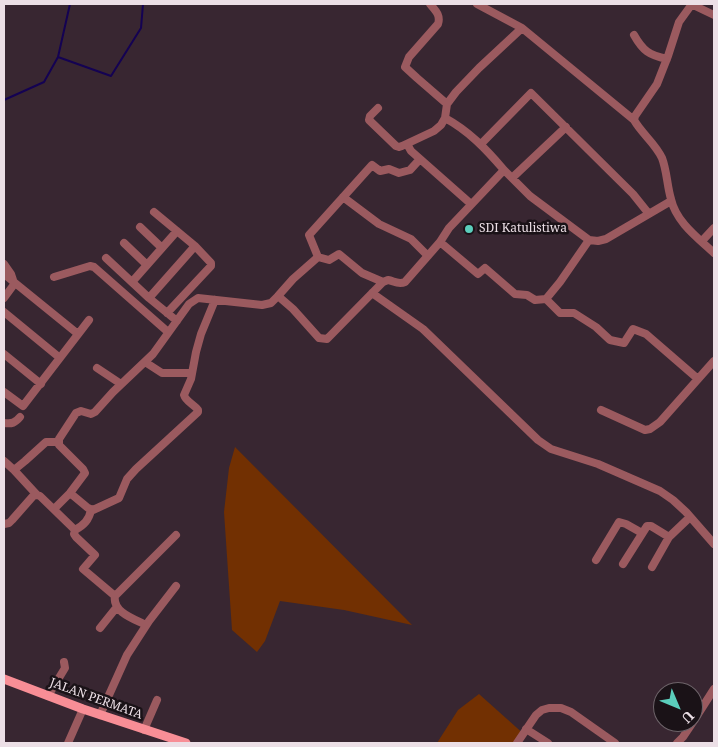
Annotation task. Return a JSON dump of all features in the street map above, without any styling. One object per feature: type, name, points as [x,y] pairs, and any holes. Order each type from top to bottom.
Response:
[{"type":"main road","name":"JALAN PERMATA","points":[[4,679],[83,709],[182,743]]},
{"type":"street","points":[[430,4],[440,20],[409,58],[406,67],[447,104]]},
{"type":"street","points":[[477,4],[522,28],[634,120],[656,146],[662,158],[671,201],[680,218],[714,253]]},
{"type":"street","points":[[491,11],[496,4]]},
{"type":"street","points":[[634,120],[657,84],[679,22],[691,4],[714,15]]},
{"type":"street","points":[[378,108],[370,116],[369,120],[399,147],[438,128],[445,118],[447,104],[465,82],[522,28]]},
{"type":"street","points":[[634,35],[644,50],[667,60]]},
{"type":"street","points":[[481,144],[531,94],[633,194],[649,214]]},
{"type":"street","points":[[445,118],[481,144],[530,196],[589,240],[598,241],[606,239],[671,201]]},
{"type":"street","points":[[512,178],[566,128]]},
{"type":"street","points":[[407,144],[411,151],[471,204]]},
{"type":"street","points":[[318,258],[309,235],[372,165],[380,171],[389,169],[399,173],[410,170],[420,159]]},
{"type":"street","points":[[278,296],[293,309],[319,338],[329,337],[384,282],[388,280],[401,284],[405,282],[440,242],[449,228],[504,170]]},
{"type":"street","points":[[343,197],[379,224],[411,239],[428,256]]},
{"type":"street","points":[[154,212],[195,246],[211,263],[211,266],[167,313]]},
{"type":"street","points":[[140,227],[162,248]]},
{"type":"street","points":[[702,241],[714,228]]},
{"type":"street","points":[[132,282],[177,231]]},
{"type":"street","points":[[440,242],[478,274],[485,268],[515,294],[536,300],[546,299],[589,240]]},
{"type":"street","points":[[124,243],[148,265]]},
{"type":"street","points":[[149,298],[195,246]]},
{"type":"street","points":[[318,258],[329,260],[340,254],[362,273],[384,282]]},
{"type":"street","points":[[106,258],[177,321]]},
{"type":"street","points":[[54,509],[70,493],[85,473],[60,447],[58,442],[76,413],[81,411],[91,414],[95,412],[153,354],[189,304],[198,298],[262,305],[271,303],[293,279],[318,258]]},
{"type":"street","points":[[4,264],[14,282]]},
{"type":"street","points":[[54,277],[90,266],[94,267],[168,332]]},
{"type":"street","points":[[4,274],[78,334]]},
{"type":"street","points":[[4,298],[14,282]]},
{"type":"street","points":[[372,293],[423,329],[538,440],[551,448],[598,464],[660,491],[673,500],[714,544]]},
{"type":"street","points":[[546,299],[560,313],[574,313],[596,327],[610,340],[624,343],[633,329],[646,334],[698,379]]},
{"type":"street","points":[[75,530],[86,522],[91,510],[118,499],[127,479],[136,469],[198,412],[196,406],[187,400],[184,395],[191,379],[201,334],[215,300]]},
{"type":"street","points":[[4,312],[60,358]]},
{"type":"street","points":[[4,392],[22,406],[89,320]]},
{"type":"street","points":[[4,354],[40,384]]},
{"type":"street","points":[[145,362],[162,373],[192,373]]},
{"type":"street","points":[[601,410],[645,430],[650,429],[660,422],[714,362]]},
{"type":"street","points":[[97,368],[121,384]]},
{"type":"street","points":[[4,423],[13,424],[20,417]]},
{"type":"street","points":[[14,470],[46,442],[58,442]]},
{"type":"street","points":[[4,461],[75,530],[74,534],[76,537],[95,555],[83,569],[115,596]]},
{"type":"street","points":[[70,493],[91,510]]},
{"type":"street","points":[[4,524],[11,522],[37,494]]},
{"type":"street","points":[[652,567],[669,537],[690,517]]},
{"type":"street","points":[[596,560],[619,522],[642,533]]},
{"type":"street","points":[[623,564],[647,526],[649,525],[669,537]]},
{"type":"street","points":[[146,625],[116,608],[115,596],[176,535]]},
{"type":"street","points":[[100,715],[127,655],[146,625],[176,586]]},
{"type":"street","points":[[100,628],[116,608]]},
{"type":"street","points":[[48,696],[65,668],[64,662]]},
{"type":"street","points":[[703,708],[714,692]]},
{"type":"street","points":[[144,730],[157,700]]},
{"type":"street","points":[[517,743],[536,715],[542,710],[549,708],[560,708],[571,712],[615,743]]},
{"type":"street","points":[[68,743],[83,709]]},
{"type":"street","points":[[526,729],[548,743]]},
{"type":"street","points":[[677,743],[686,732]]},
{"type":"shaded area","points":[[235,447],[412,625],[344,610],[280,601],[265,641],[257,652],[232,630],[224,512],[229,468]]},
{"type":"shaded area","points":[[479,694],[526,736],[521,743],[437,743],[458,710]]},
{"type":"waterway","points":[[58,57],[70,4]]},
{"type":"waterway","points":[[4,100],[44,82],[58,57],[111,76],[141,28],[143,4]]},
{"type":"place","name":"SDI Katulistiwa","points":[[469,229]]}]
